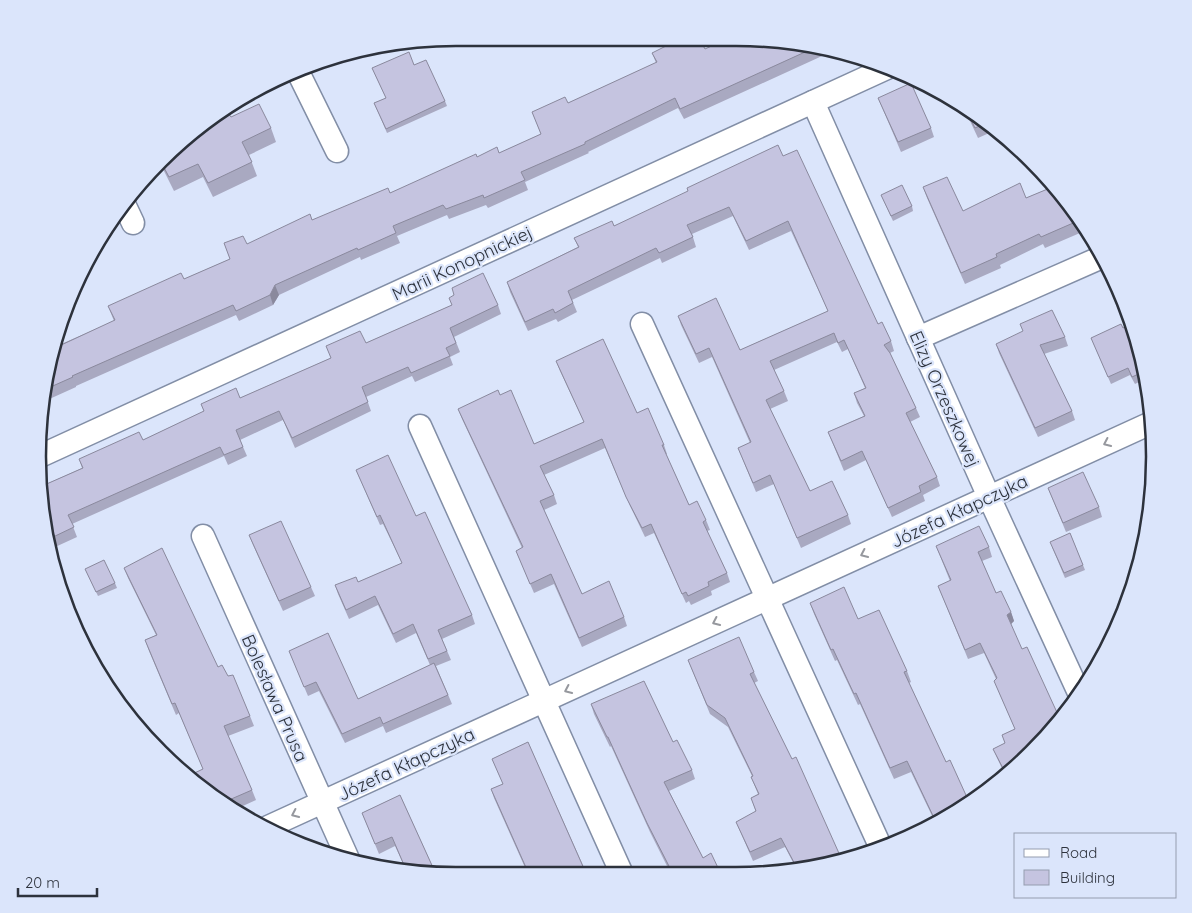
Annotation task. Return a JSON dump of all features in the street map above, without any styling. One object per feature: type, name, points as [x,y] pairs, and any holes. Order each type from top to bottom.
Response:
[{"type":"street","name":"Marii Konopnickiej","points":[[46,453],[879,72]]},
{"type":"street","points":[[300,77],[337,151]]},
{"type":"street","name":"Elizy Orzeszkowej","points":[[813,102],[989,497],[1076,686]]},
{"type":"street","points":[[918,338],[1096,261]]},
{"type":"street","points":[[642,324],[878,841]]},
{"type":"street","points":[[420,426],[619,867]]},
{"type":"street","name":"Józefa Kłapczyka","points":[[275,824],[1145,426]]},
{"type":"street","name":"Bolesława Prusa","points":[[203,536],[344,851]]},
{"type":"building","points":[[666,46],[703,46],[705,49],[712,46],[762,47],[804,52],[680,109],[675,98],[585,142],[585,144],[521,172],[525,180],[484,198],[483,195],[446,209],[443,205],[393,226],[396,233],[358,250],[357,248],[275,285],[270,295],[236,311],[233,305],[53,386],[62,345],[115,320],[108,306],[181,273],[184,279],[230,259],[224,243],[243,236],[247,244],[310,214],[312,220],[388,188],[390,193],[476,154],[477,157],[497,147],[499,153],[541,134],[532,112],[565,97],[568,103],[657,62],[652,53]]},
{"type":"building","points":[[409,52],[414,65],[426,60],[445,101],[386,129],[374,103],[386,98],[372,68]]},
{"type":"building","points":[[908,85],[913,87],[931,128],[898,142],[878,98]]},
{"type":"building","points":[[259,104],[271,128],[242,142],[252,162],[208,183],[198,164],[169,177],[164,168],[166,166],[207,131],[229,115],[231,117]]},
{"type":"building","points":[[778,145],[783,156],[797,150],[878,324],[882,322],[891,341],[884,345],[890,353],[916,408],[906,413],[937,477],[919,486],[921,492],[888,508],[862,451],[841,461],[828,432],[865,416],[854,393],[866,388],[844,340],[838,343],[834,333],[770,361],[784,391],[766,400],[810,491],[832,481],[848,515],[797,538],[770,475],[753,483],[738,448],[751,442],[709,348],[696,354],[678,316],[716,298],[740,350],[828,311],[788,221],[746,241],[729,207],[687,225],[693,237],[659,253],[656,248],[568,291],[573,303],[555,313],[553,309],[525,322],[507,282],[579,247],[574,238],[612,221],[614,226],[688,191],[687,188]]},
{"type":"building","points":[[947,177],[963,211],[1020,183],[1026,198],[1047,189],[1073,223],[1041,237],[1039,234],[996,254],[997,257],[961,273],[923,187]]},
{"type":"building","points":[[902,185],[912,206],[891,216],[881,195]]},
{"type":"building","points":[[483,273],[498,305],[450,328],[456,343],[446,348],[450,356],[411,373],[408,367],[362,387],[368,402],[292,438],[279,411],[236,430],[243,447],[224,455],[220,447],[68,515],[74,527],[54,537],[47,484],[83,468],[79,459],[139,432],[143,440],[204,411],[201,404],[236,388],[240,398],[331,358],[326,346],[360,331],[366,343],[452,305],[449,298],[454,295],[452,288]]},
{"type":"building","points":[[1052,310],[1065,337],[1040,345],[1072,411],[1035,428],[996,344],[1023,331],[1020,324]]},
{"type":"building","points":[[1121,324],[1123,328],[1125,327],[1138,374],[1132,377],[1128,368],[1108,377],[1091,338]]},
{"type":"building","points":[[603,339],[637,413],[648,408],[664,445],[662,445],[689,505],[697,501],[706,520],[703,522],[727,573],[708,582],[709,586],[688,596],[686,592],[682,594],[651,524],[642,528],[626,497],[602,439],[540,466],[554,495],[540,501],[582,594],[609,581],[624,617],[579,638],[551,574],[530,584],[516,551],[523,547],[458,409],[498,390],[500,395],[511,390],[534,444],[584,422],[556,361]]},
{"type":"building","points":[[388,455],[416,516],[425,512],[472,615],[438,630],[447,651],[428,659],[413,624],[393,634],[375,596],[346,610],[335,585],[356,577],[358,582],[402,563],[380,515],[377,517],[356,470]]},
{"type":"building","points":[[1083,472],[1099,507],[1063,523],[1048,488]]},
{"type":"building","points":[[281,521],[311,587],[279,601],[249,535]]},
{"type":"building","points":[[979,526],[989,547],[978,552],[996,593],[1001,591],[1011,612],[1007,615],[1022,649],[1027,647],[1057,711],[1026,747],[1003,768],[993,749],[1005,743],[1002,735],[1015,729],[994,681],[997,678],[980,643],[965,650],[938,586],[951,580],[936,546]]},
{"type":"building","points":[[1070,533],[1083,565],[1064,573],[1050,542]]},
{"type":"building","points":[[162,548],[218,667],[222,665],[228,676],[233,675],[250,716],[224,726],[252,790],[231,799],[195,773],[203,769],[175,703],[172,704],[145,640],[157,635],[124,568]]},
{"type":"building","points":[[104,560],[115,583],[96,592],[85,569]]},
{"type":"building","points":[[844,587],[858,619],[879,610],[907,671],[904,672],[946,762],[950,760],[966,796],[933,816],[907,761],[890,768],[856,693],[854,694],[833,649],[831,650],[810,603]]},
{"type":"building","points":[[328,633],[358,699],[434,663],[448,695],[383,724],[380,717],[342,734],[316,682],[304,687],[289,651]]},
{"type":"building","points":[[739,637],[754,672],[750,674],[792,759],[796,757],[839,854],[794,862],[781,838],[750,852],[736,822],[756,811],[751,798],[759,794],[751,777],[753,776],[725,718],[707,705],[688,660]]},
{"type":"building","points":[[644,681],[673,742],[677,740],[692,770],[664,782],[703,858],[711,853],[718,867],[669,867],[591,704]]},
{"type":"building","points":[[528,742],[583,867],[526,867],[491,789],[503,784],[492,759]]},
{"type":"building","points":[[400,795],[432,866],[403,863],[392,837],[375,844],[362,813]]}]
